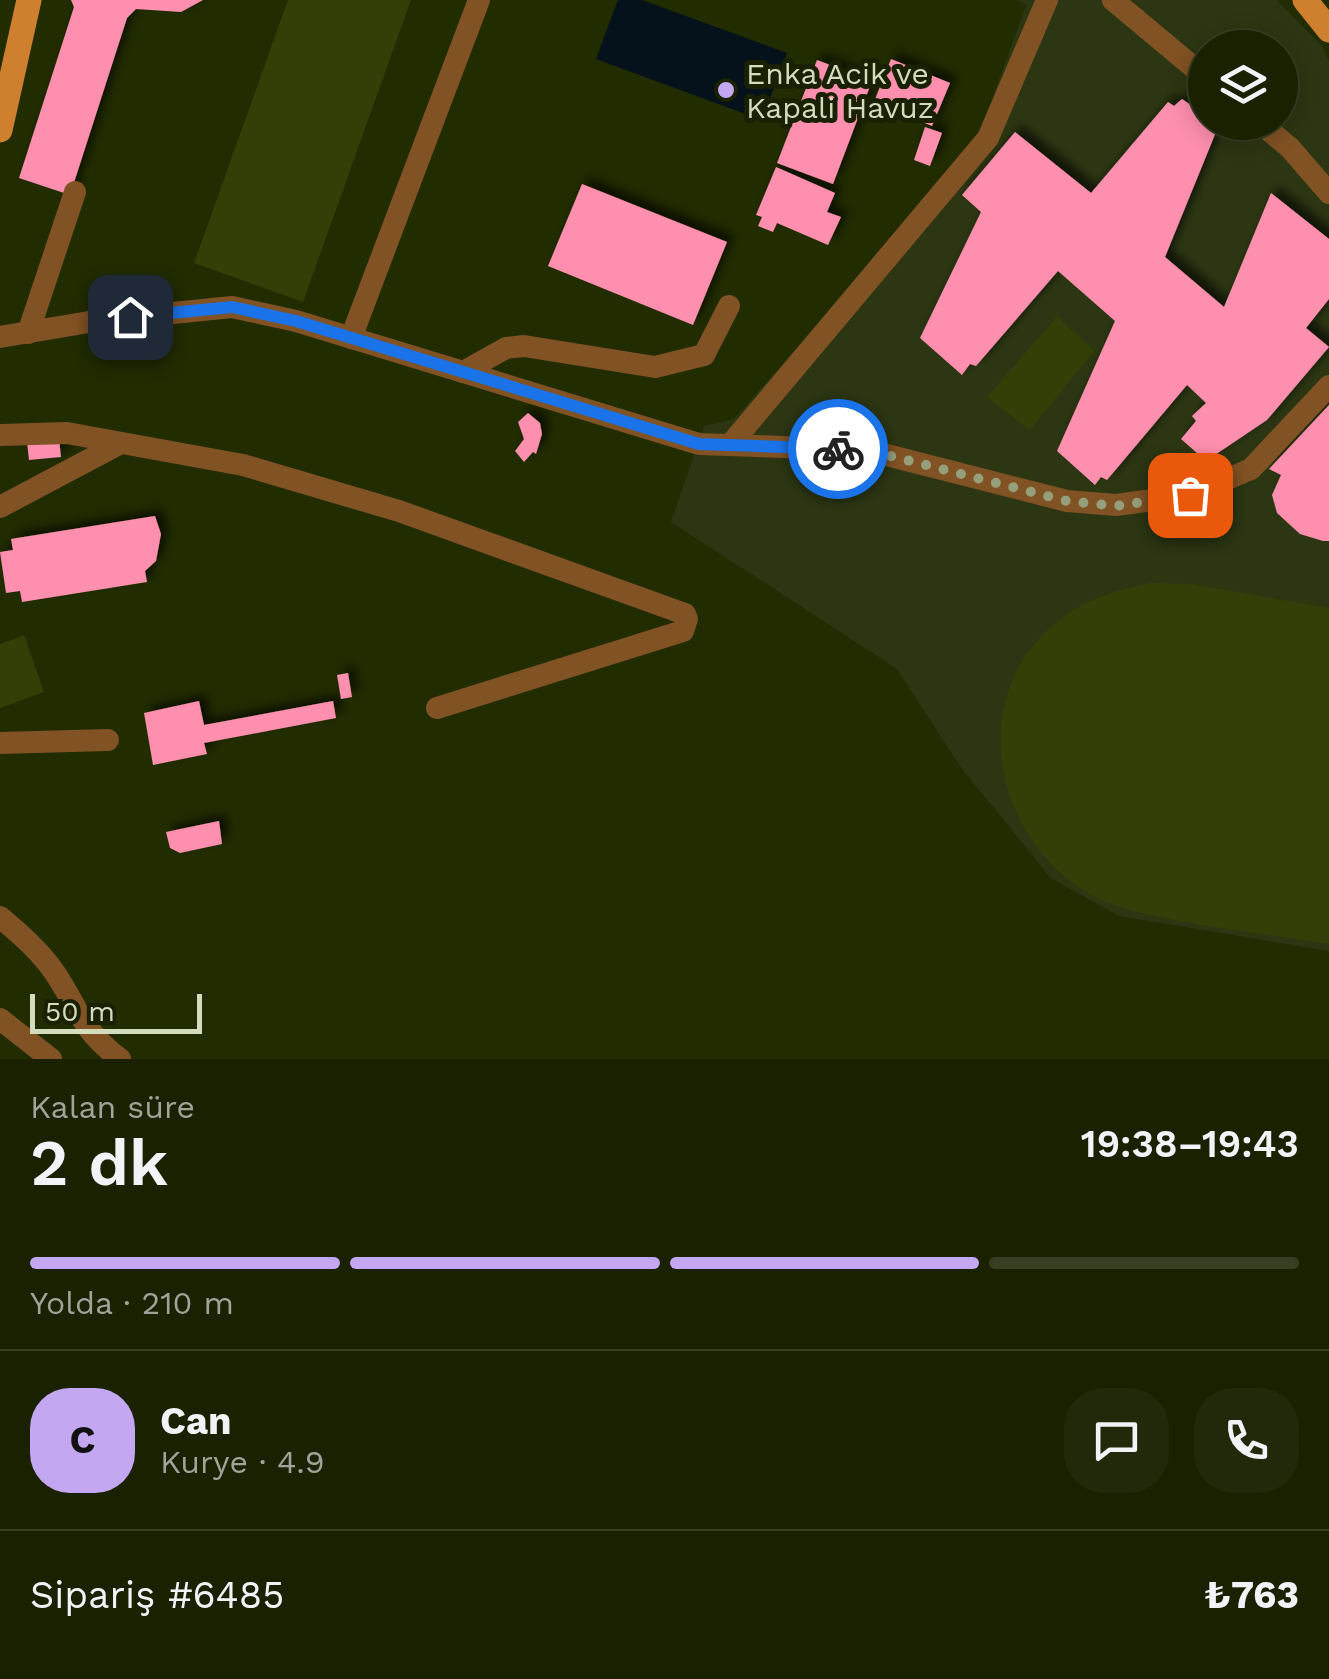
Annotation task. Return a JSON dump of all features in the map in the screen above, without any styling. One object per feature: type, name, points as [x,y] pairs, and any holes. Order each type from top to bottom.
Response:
[{"type":"main road","points":[[0,130],[29,0]]},
{"type":"main road","points":[[1305,0],[1329,30]]},
{"type":"street","points":[[351,338],[479,0]]},
{"type":"street","points":[[730,445],[988,138],[1047,0]]},
{"type":"street","points":[[1113,0],[1188,63]]},
{"type":"street","points":[[1281,140],[1329,193]]},
{"type":"street","points":[[28,333],[75,192]]},
{"type":"street","points":[[462,372],[506,348],[524,346],[620,364],[680,364],[704,355],[729,306]]},
{"type":"street","points":[[0,337],[232,307],[351,338],[699,444],[867,450],[1067,501],[1116,506],[1190,495],[1251,469],[1329,386]]},
{"type":"street","points":[[0,434],[67,433],[243,465],[399,511],[685,614],[687,619],[683,631],[437,708]]},
{"type":"street","points":[[0,507],[117,445]]},
{"type":"street","points":[[0,743],[108,740]]},
{"type":"street","points":[[0,917],[34,946],[56,975],[77,1018],[120,1059]]},
{"type":"street","points":[[0,1019],[51,1059]]},
{"type":"shaded area","points":[[288,0],[411,0],[303,302],[194,263]]},
{"type":"shaded area","name":"Enka Acik ve Kapali Havuz","points":[[618,0],[642,0],[787,53],[762,120],[596,59]]},
{"type":"shaded area","points":[[1017,0],[1277,0],[1322,46],[1329,61],[1329,951],[1119,916],[1051,878],[962,769],[896,668],[671,522],[704,426],[734,419],[958,164],[982,127],[1026,5]]},
{"type":"shaded area","points":[[1057,316],[1094,351],[1030,430],[987,397]]},
{"type":"shaded area","points":[[1150,583],[1191,584],[1329,608],[1329,944],[1171,919],[1091,895],[1056,868],[1029,835],[1010,797],[1001,757],[1002,716],[1014,676],[1037,641],[1072,611],[1100,597]]},
{"type":"shaded area","points":[[24,635],[44,692],[0,708],[0,644]]},
{"type":"building","points":[[71,0],[203,0],[181,12],[136,9],[127,18],[70,195],[19,178],[74,7]]},
{"type":"building","points":[[891,59],[950,83],[932,126],[874,102]]},
{"type":"building","points":[[817,60],[872,81],[833,184],[777,163]]},
{"type":"building","points":[[1182,99],[1188,103],[1188,140],[1213,140],[1165,257],[1224,307],[1271,193],[1329,239],[1329,299],[1306,328],[1329,347],[1267,420],[1206,461],[1181,439],[1196,421],[1192,416],[1206,403],[1187,385],[1107,480],[1101,477],[1095,485],[1057,451],[1115,321],[1058,271],[976,366],[970,364],[962,375],[920,338],[981,212],[962,195],[1015,132],[1091,193],[1168,102],[1174,106]]},
{"type":"building","points":[[925,127],[942,133],[930,166],[914,160]]},
{"type":"building","points":[[776,167],[835,193],[827,212],[841,217],[828,245],[777,223],[773,232],[758,226],[762,217],[756,215]]},
{"type":"building","points":[[582,184],[727,242],[693,325],[548,266]]},
{"type":"building","points":[[1329,405],[1329,541],[1323,541],[1300,534],[1277,513],[1272,495],[1281,475],[1269,469]]},
{"type":"building","points":[[528,413],[540,423],[542,434],[536,454],[533,452],[524,462],[515,451],[524,439],[518,422]]},
{"type":"building","points":[[59,439],[61,457],[29,460],[27,442]]},
{"type":"building","points":[[155,516],[161,534],[156,561],[145,571],[147,582],[22,602],[20,591],[6,593],[0,552],[13,550],[11,539]]},
{"type":"building","points":[[348,673],[352,697],[341,699],[337,675]]},
{"type":"building","points":[[199,701],[204,725],[333,701],[336,718],[204,743],[207,754],[153,765],[144,713]]},
{"type":"building","points":[[219,821],[222,844],[180,853],[170,848],[166,832]]},
{"type":"way so far","points":[[838,449],[867,450],[1067,501],[1116,506],[1190,495]]},
{"type":"place","name":"Enka Acik ve Kapali Havuz","points":[[726,90]]},
{"type":"route","points":[[130,317],[232,307],[296,321],[699,444],[838,449]]}]
